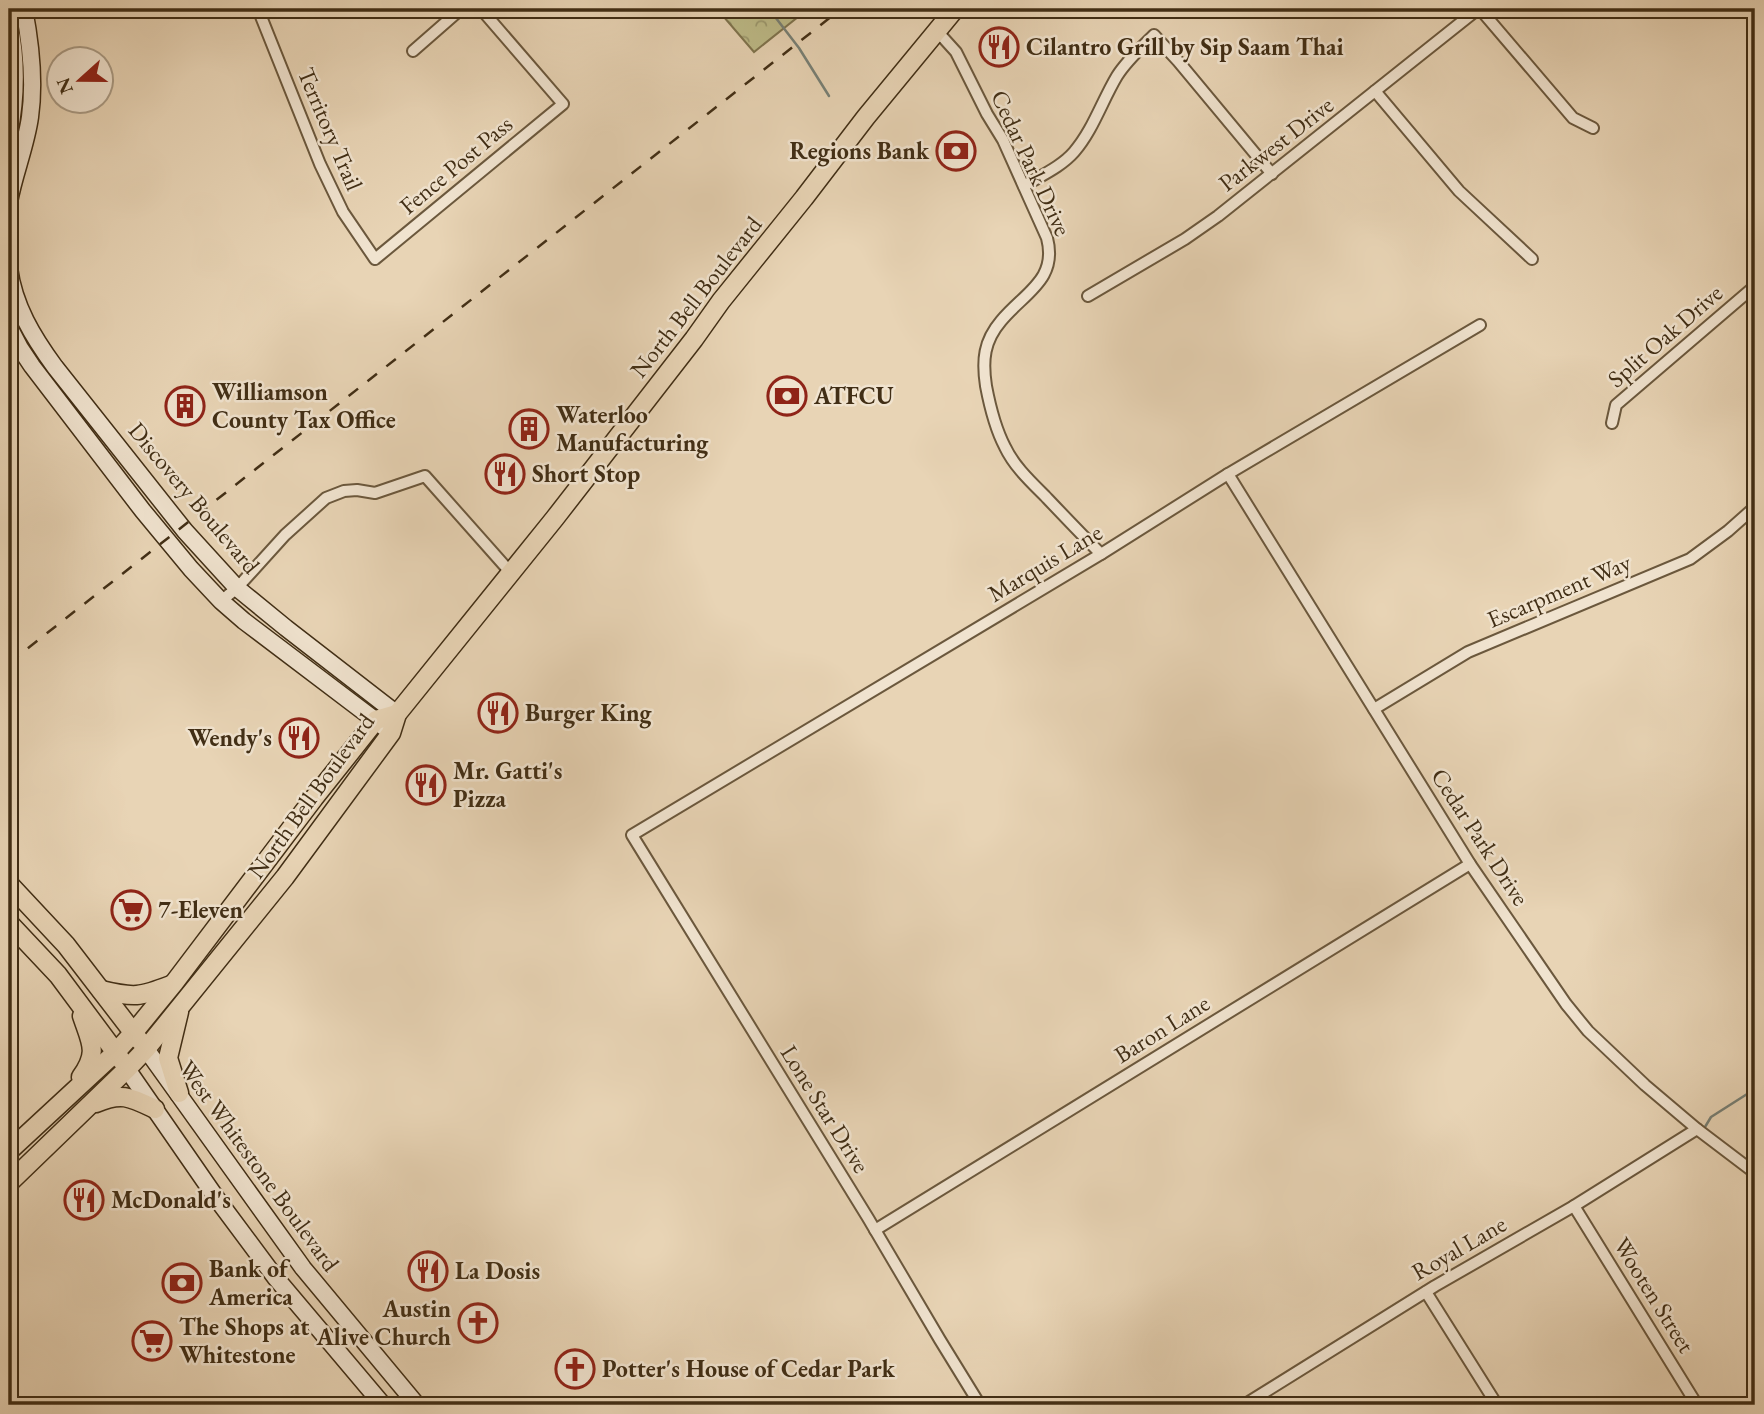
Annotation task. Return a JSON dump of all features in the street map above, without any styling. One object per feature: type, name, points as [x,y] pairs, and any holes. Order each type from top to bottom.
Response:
[{"type":"main road","name":"North Bell Boulevard","points":[[9,1183],[146,1049],[285,877],[391,733],[397,715],[866,117],[955,9]]},
{"type":"main road","name":"North Bell Boulevard","points":[[9,1151],[134,1032],[376,720],[397,715]]},
{"type":"main road","points":[[9,884],[66,945],[146,1049]]},
{"type":"main road","points":[[9,923],[75,996],[127,1069]]},
{"type":"main road","points":[[101,990],[138,996],[174,983]]},
{"type":"main road","points":[[66,1098],[89,1066],[93,1048],[75,996]]},
{"type":"main road","points":[[178,1093],[168,1058],[181,1005]]},
{"type":"main road","points":[[89,1106],[109,1098],[131,1097],[155,1109]]},
{"type":"street","points":[[9,202],[30,118],[33,71],[24,9]]},
{"type":"street","name":"Territory Trail","points":[[258,9],[320,164],[343,212],[375,259]]},
{"type":"street","points":[[413,51],[461,9]]},
{"type":"street","name":"Fence Post Pass","points":[[375,259],[563,104],[481,9]]},
{"type":"street","points":[[1479,9],[1573,118],[1593,128]]},
{"type":"street","name":"Parkwest Drive","points":[[1088,296],[1185,239],[1218,216],[1479,9]]},
{"type":"street","points":[[9,23],[15,83],[9,135]]},
{"type":"street","name":"Cedar Park Drive","points":[[937,31],[956,52],[1003,140],[1051,251],[1041,281],[1002,319],[986,344],[985,377],[995,425],[1005,449],[1019,470],[1101,554]]},
{"type":"street","points":[[1024,186],[1048,173],[1073,154],[1094,121],[1117,75],[1131,57],[1154,36],[1272,174]]},
{"type":"street","points":[[1375,91],[1459,191],[1532,259]]},
{"type":"street","name":"Discovery Boulevard","points":[[9,268],[15,296],[37,343],[185,531],[237,588],[397,715]]},
{"type":"street","name":"Split Oak Drive","points":[[1612,423],[1616,405],[1755,286]]},
{"type":"street","name":"Marquis Lane","points":[[632,835],[1101,554],[1228,474],[1480,325]]},
{"type":"street","name":"Discovery Boulevard","points":[[9,327],[32,366],[143,511],[221,601],[391,733]]},
{"type":"street","name":"Cedar Park Drive","points":[[1228,474],[1470,864],[1566,1004],[1588,1031],[1645,1086],[1755,1173]]},
{"type":"street","points":[[221,601],[237,588],[285,535],[326,498],[344,491],[375,493],[425,476],[510,573]]},
{"type":"street","name":"Escarpment Way","points":[[1374,709],[1468,652],[1690,559],[1755,507]]},
{"type":"street","name":"Lone Star Drive","points":[[632,835],[981,1405]]},
{"type":"street","name":"Baron Lane","points":[[875,1230],[1470,864]]},
{"type":"street","name":"West Whitestone Boulevard","points":[[146,1049],[303,1268],[417,1405]]},
{"type":"street","name":"West Whitestone Boulevard","points":[[127,1069],[275,1277],[383,1405]]},
{"type":"street","name":"Royal Lane","points":[[1244,1405],[1697,1129]]},
{"type":"street","name":"Wooten Street","points":[[1574,1206],[1698,1405]]},
{"type":"street","points":[[1426,1292],[1497,1405]]},
{"type":"green space","points":[[717,9],[808,9],[754,52]]},
{"type":"waterway","points":[[769,9],[799,48],[829,96]]},
{"type":"waterway","points":[[1705,1127],[1711,1117],[1755,1089]]},
{"type":"railway","points":[[9,663],[841,9]]},
{"type":"place","name":"Cilantro Grill by Sip Saam Thai","points":[[999,47]]},
{"type":"place","name":"Regions Bank","points":[[956,151]]},
{"type":"place","name":"ATFCU","points":[[787,396]]},
{"type":"place","name":"Williamson County Tax Office","points":[[185,406]]},
{"type":"place","name":"Waterloo Manufacturing","points":[[529,429]]},
{"type":"place","name":"Short Stop","points":[[505,474]]},
{"type":"place","name":"Burger King","points":[[498,713]]},
{"type":"place","name":"Wendy's","points":[[299,738]]},
{"type":"place","name":"Mr. Gatti's Pizza","points":[[426,785]]},
{"type":"place","name":"7-Eleven","points":[[131,910]]},
{"type":"place","name":"McDonald's","points":[[84,1200]]},
{"type":"place","name":"La Dosis","points":[[428,1271]]},
{"type":"place","name":"Bank of America","points":[[182,1283]]},
{"type":"place","name":"Austin Alive Church","points":[[478,1323]]},
{"type":"place","name":"The Shops at Whitestone","points":[[152,1341]]},
{"type":"place","name":"Potter's House of Cedar Park","points":[[575,1369]]}]
